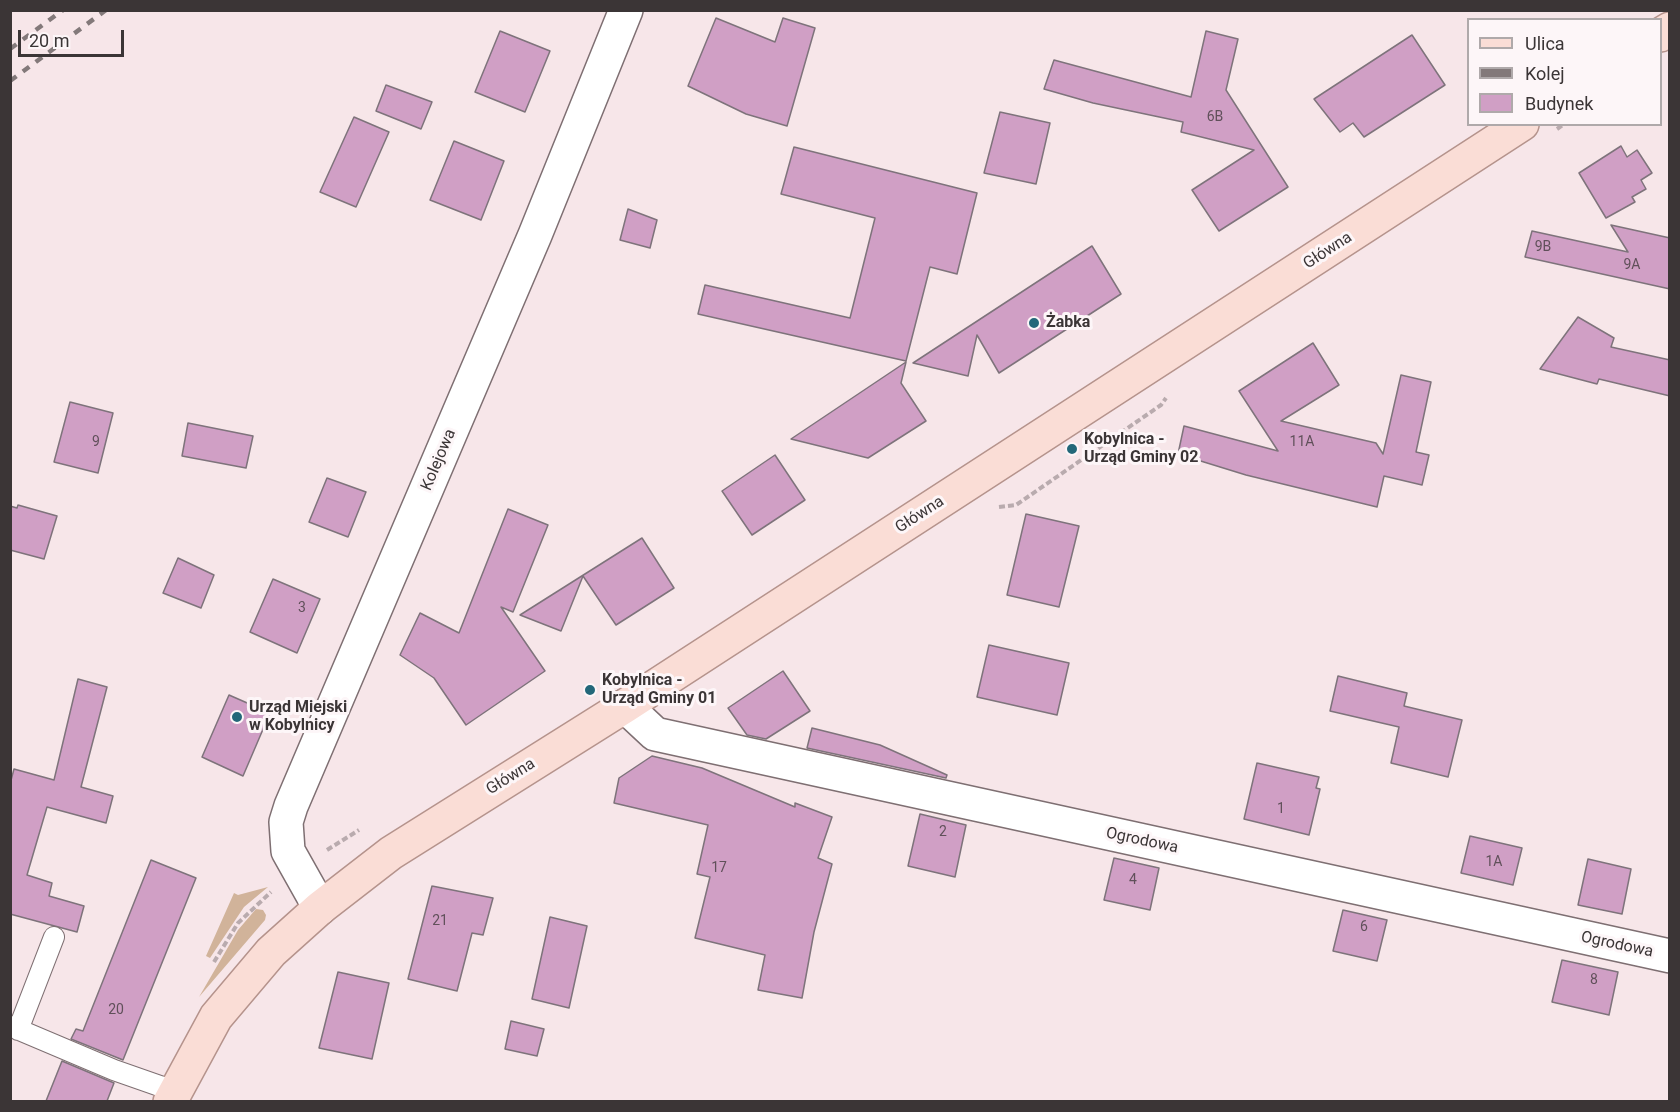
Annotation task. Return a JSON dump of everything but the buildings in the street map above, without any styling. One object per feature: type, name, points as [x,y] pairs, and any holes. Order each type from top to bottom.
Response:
[{"type":"main road","name":"Główna","points":[[172,1096],[216,1017],[271,952],[320,908],[391,853],[625,706],[1519,126]]},
{"type":"street","name":"Kolejowa","points":[[320,908],[288,851],[286,822],[291,806],[535,235],[626,10]]},
{"type":"street","name":"Ogrodowa","points":[[625,706],[655,734],[1670,956]]},
{"type":"lane","points":[[54,938],[14,1028],[172,1096]]},
{"type":"shaded area","points":[[268,887],[244,907],[210,958],[206,956],[234,893],[238,895]]},
{"type":"shaded area","points":[[256,909],[263,910],[266,915],[265,920],[199,997],[238,930]]},
{"type":"railway","points":[[10,49],[63,10]]},
{"type":"railway","points":[[10,81],[106,10]]},
{"type":"place","name":"Żabka","points":[[1034,323]]},
{"type":"place","name":"Kobylnica - Urząd Gminy 02","points":[[1072,449]]},
{"type":"place","name":"Kobylnica - Urząd Gminy 01","points":[[590,690]]},
{"type":"place","name":"Urząd Miejski w Kobylnicy","points":[[237,717]]}]
